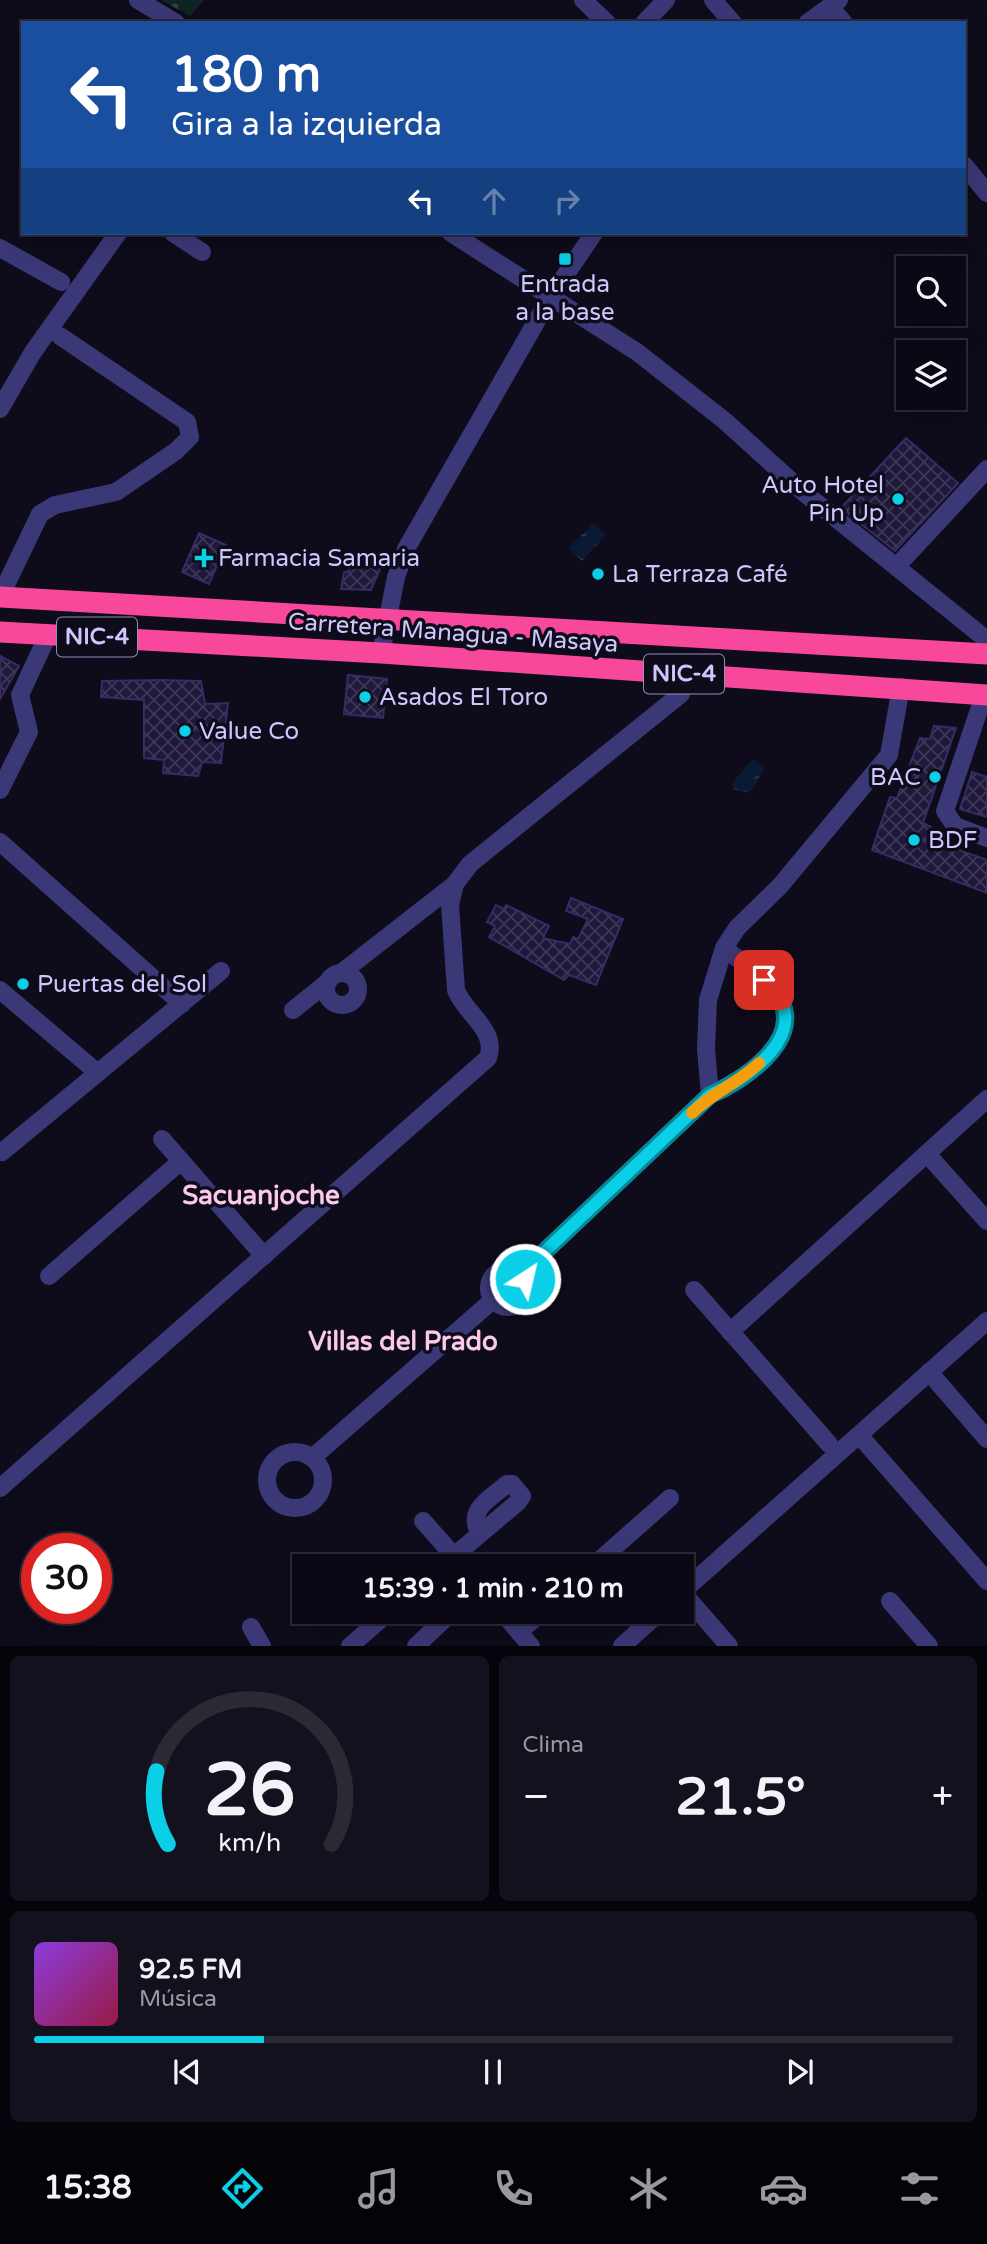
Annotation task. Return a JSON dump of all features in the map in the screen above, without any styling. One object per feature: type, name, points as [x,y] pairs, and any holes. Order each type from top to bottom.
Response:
[{"type":"highway","name":"Carretera Managua - Masaya","points":[[6,598],[987,654]]},
{"type":"highway","points":[[4,632],[6,598]]},
{"type":"highway","name":"Carretera Managua - Masaya","points":[[4,632],[381,653],[986,695]]},
{"type":"street","points":[[138,0],[173,21]]},
{"type":"street","points":[[583,0],[605,21]]},
{"type":"street","points":[[646,21],[666,0]]},
{"type":"street","points":[[713,0],[731,21]]},
{"type":"street","points":[[810,21],[835,4],[843,21]]},
{"type":"street","points":[[966,167],[987,192]]},
{"type":"street","points":[[0,409],[33,352],[117,235]]},
{"type":"street","points":[[176,235],[202,252]]},
{"type":"street","points":[[454,235],[637,352],[725,421],[802,491],[987,640]]},
{"type":"street","points":[[381,653],[386,618],[406,550],[551,296],[593,235]]},
{"type":"street","points":[[0,248],[61,282]]},
{"type":"street","points":[[6,598],[40,514],[55,505],[116,492],[176,451],[190,437],[187,422],[60,336]]},
{"type":"street","points":[[897,566],[987,470]]},
{"type":"street","points":[[0,790],[29,732],[20,695],[48,635]]},
{"type":"street","points":[[293,1010],[455,884],[470,864],[681,694],[687,674]]},
{"type":"street","points":[[710,1095],[706,1049],[708,1000],[724,948],[737,928],[780,886],[889,755],[901,687]]},
{"type":"street","points":[[986,695],[979,735],[945,811],[955,826],[987,838]]},
{"type":"street","points":[[0,842],[182,1004]]},
{"type":"street","points":[[0,1488],[488,1058],[493,1046],[488,1034],[460,1002],[456,990],[450,905],[455,884]]},
{"type":"street","points":[[521,1274],[710,1095],[737,1084],[774,1049],[785,1027],[781,1002],[764,980],[724,948]]},
{"type":"street","points":[[0,1151],[221,971]]},
{"type":"street","points":[[0,990],[98,1073]]},
{"type":"street","points":[[730,1332],[987,1099]]},
{"type":"street","points":[[163,1139],[264,1256]]},
{"type":"street","points":[[927,1154],[987,1221]]},
{"type":"street","points":[[49,1276],[181,1161]]},
{"type":"street","points":[[510,1269],[521,1274],[527,1291],[521,1301],[504,1306],[494,1300],[490,1282],[498,1272],[510,1269]]},
{"type":"street","points":[[694,1290],[829,1444]]},
{"type":"street","points":[[312,1458],[494,1300]]},
{"type":"street","points":[[694,1581],[987,1321]]},
{"type":"street","points":[[929,1372],[987,1439]]},
{"type":"street","points":[[859,1435],[987,1581]]},
{"type":"street","points":[[607,1554],[670,1498]]},
{"type":"street","points":[[423,1521],[447,1554]]},
{"type":"street","points":[[461,1554],[479,1532]]},
{"type":"street","points":[[890,1601],[929,1646]]},
{"type":"street","points":[[694,1606],[729,1646]]},
{"type":"street","points":[[350,1646],[375,1624]]},
{"type":"street","points":[[415,1646],[439,1624]]},
{"type":"street","points":[[512,1624],[525,1639],[534,1624]]},
{"type":"street","points":[[622,1646],[647,1624]]},
{"type":"street","points":[[251,1627],[262,1646]]},
{"type":"green space","points":[[161,0],[204,0],[190,16]]},
{"type":"water","points":[[593,523],[606,535],[582,561],[569,548]]},
{"type":"water","points":[[753,759],[765,769],[753,788],[749,793],[733,789],[732,783]]},
{"type":"building","name":"Auto Hotel Pin Up","points":[[906,438],[958,483],[895,551],[841,508]]},
{"type":"building","name":"Farmacia Samaria","points":[[199,533],[226,545],[209,584],[182,572]]},
{"type":"building","points":[[351,560],[371,562],[380,569],[371,590],[341,589],[344,572],[349,571]]},
{"type":"building","points":[[0,656],[19,666],[0,699]]},
{"type":"building","name":"Asados El Toro","points":[[348,675],[387,679],[383,718],[344,714]]},
{"type":"building","name":"Value Co","points":[[102,681],[201,681],[205,704],[228,703],[221,763],[202,762],[198,776],[163,773],[164,760],[144,758],[144,700],[101,697]]},
{"type":"building","points":[[934,726],[956,728],[923,823],[931,827],[926,838],[987,860],[987,893],[872,850],[890,797],[897,798],[920,738],[930,739]]},
{"type":"building","points":[[972,772],[987,777],[987,817],[960,809]]},
{"type":"building","points":[[571,898],[623,919],[596,985],[569,975],[564,980],[489,937],[495,926],[487,922],[496,905],[504,909],[506,905],[549,926],[543,938],[570,944],[573,937],[578,939],[588,919],[566,911]]},
{"type":"slow traffic","points":[[692,1113],[710,1095],[737,1084],[759,1063]]},
{"type":"place","name":"Entrada a la base","points":[[565,259]]},
{"type":"place","name":"Auto Hotel Pin Up","points":[[898,499]]},
{"type":"place","name":"Farmacia Samaria","points":[[204,558]]},
{"type":"place","name":"La Terraza Café","points":[[598,574]]},
{"type":"place","name":"Asados El Toro","points":[[365,697]]},
{"type":"place","name":"Value Co","points":[[185,731]]},
{"type":"place","name":"BAC","points":[[935,777]]},
{"type":"place","name":"BDF","points":[[914,840]]},
{"type":"place","name":"Puertas del Sol","points":[[23,984]]},
{"type":"district","name":"Sacuanjoche","points":[[261,1195]]},
{"type":"district","name":"Villas del Prado","points":[[403,1341]]},
{"type":"route","points":[[525,1279],[521,1274],[710,1095],[737,1084],[774,1049],[785,1027],[781,1002],[764,980]]}]
